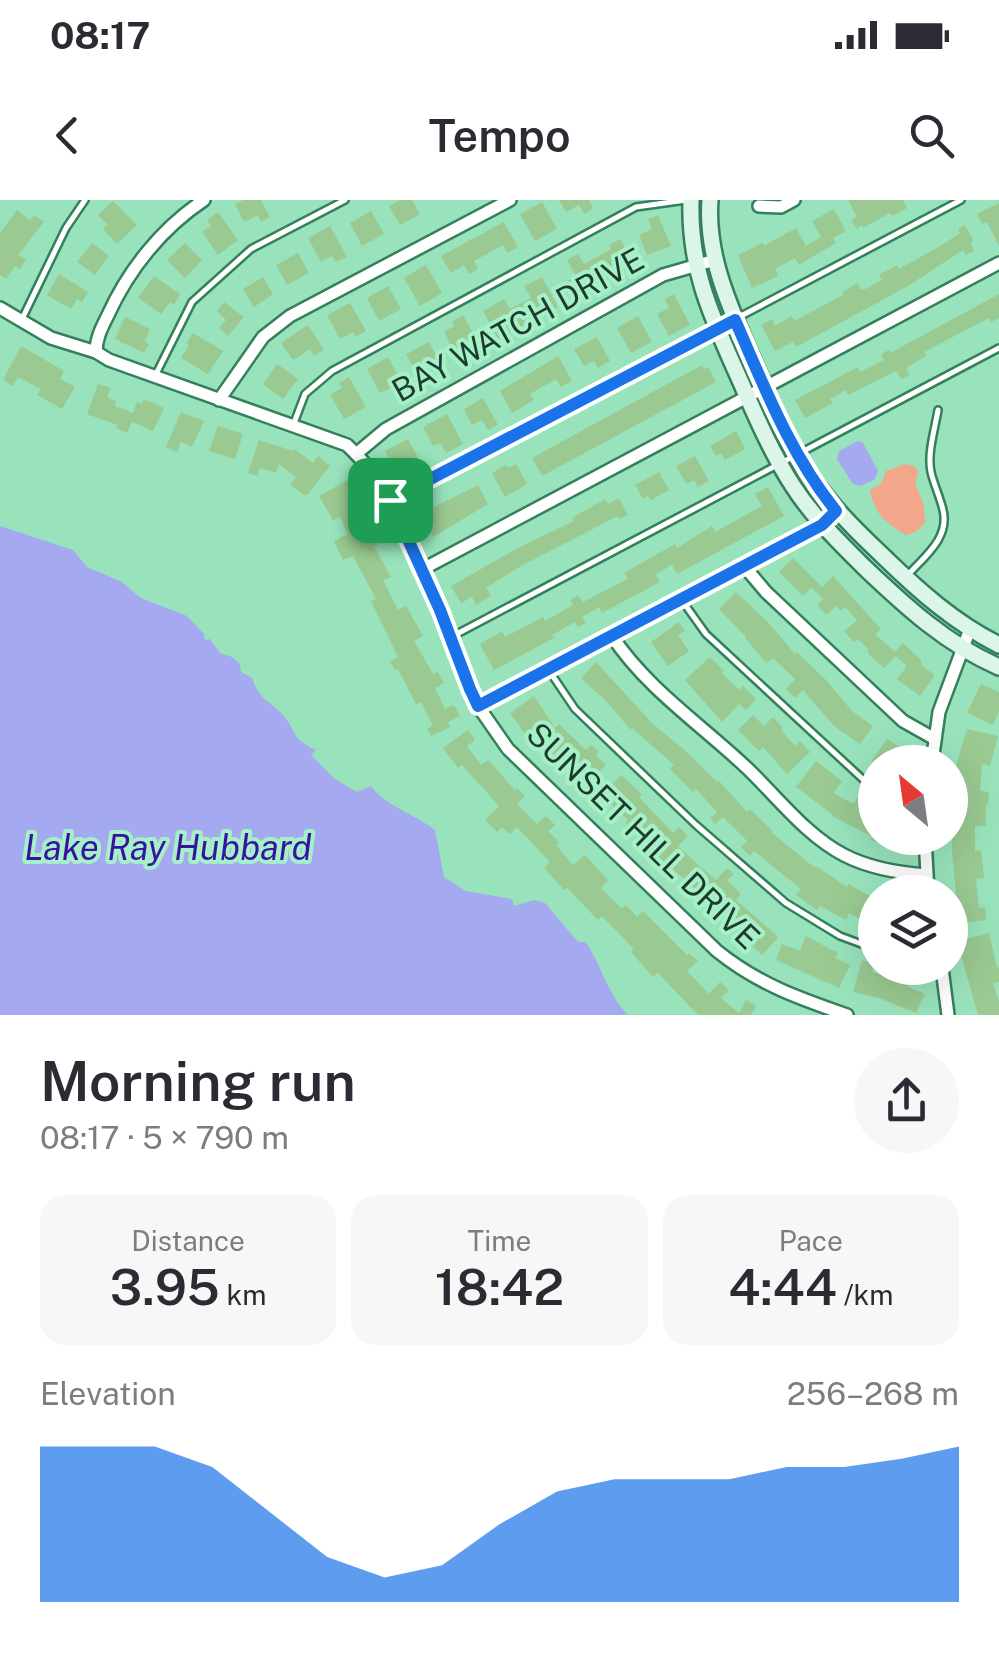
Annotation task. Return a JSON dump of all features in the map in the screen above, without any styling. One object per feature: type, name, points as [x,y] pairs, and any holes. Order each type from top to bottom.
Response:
[{"type":"main road","points":[[688,200],[691,238],[705,300],[779,464],[822,525],[892,593],[934,629],[999,667]]},
{"type":"main road","points":[[710,200],[715,260],[735,320],[797,456],[836,511],[905,578],[933,603],[999,645]]},
{"type":"main road","points":[[892,593],[905,578]]},
{"type":"street","points":[[96,352],[96,340],[120,289],[141,258],[181,217],[204,200]]},
{"type":"street","points":[[218,400],[263,337],[290,316],[510,200]]},
{"type":"street","points":[[759,206],[780,207],[794,200]]},
{"type":"street","name":"BAY WATCH DRIVE","points":[[356,454],[386,429],[663,275],[715,260]]},
{"type":"street","points":[[421,570],[999,263]]},
{"type":"street","name":"SUNSET HILL DRIVE","points":[[0,308],[51,338],[347,445],[377,477],[390,500],[478,706],[508,749],[738,968],[783,993],[847,1015]]},
{"type":"street","points":[[478,706],[822,525],[836,511]]},
{"type":"street","points":[[744,566],[766,592],[902,721],[934,739]]},
{"type":"street","points":[[933,745],[939,712],[970,629]]},
{"type":"street","points":[[612,636],[638,669],[811,832],[843,855],[873,866],[926,875],[925,855]]},
{"type":"street","points":[[944,985],[948,1015]]},
{"type":"lane","points":[[20,322],[66,228],[85,200]]},
{"type":"lane","points":[[155,376],[192,302],[250,250],[345,200]]},
{"type":"lane","points":[[293,426],[306,394],[332,370],[636,207],[688,200]]},
{"type":"lane","points":[[390,500],[961,200]]},
{"type":"lane","points":[[450,638],[999,348]]},
{"type":"lane","points":[[905,578],[944,530],[945,516],[930,458],[938,410]]},
{"type":"lane","points":[[681,600],[706,634],[858,775]]},
{"type":"lane","points":[[548,669],[575,709],[696,825],[786,904],[858,943]]},
{"type":"shaded area","points":[[905,464],[915,466],[918,472],[915,484],[924,505],[925,523],[906,535],[882,517],[870,490],[882,483],[886,471]]},
{"type":"water","points":[[858,441],[863,443],[878,471],[875,479],[861,486],[853,484],[837,459],[839,451]]},
{"type":"water","name":"Lake Ray Hubbard","points":[[0,526],[73,550],[87,567],[122,582],[141,598],[187,616],[205,640],[210,639],[220,653],[240,664],[241,672],[252,678],[262,696],[283,715],[298,738],[316,750],[311,755],[335,779],[357,792],[371,786],[384,799],[435,830],[444,877],[466,891],[512,899],[514,906],[534,900],[545,903],[578,942],[588,945],[611,992],[628,1015],[0,1015]]},
{"type":"building","points":[[261,200],[270,217],[261,222],[258,215],[244,222],[235,204]]},
{"type":"building","points":[[400,200],[412,200],[420,214],[400,225],[389,206]]},
{"type":"building","points":[[559,200],[589,200],[593,208],[584,214],[579,205],[566,212]]},
{"type":"building","points":[[848,200],[903,200],[907,208],[857,229],[851,220],[857,217]]},
{"type":"building","points":[[113,201],[137,225],[117,244],[103,229],[108,225],[98,215]]},
{"type":"building","points":[[542,202],[557,229],[535,241],[520,214]]},
{"type":"building","points":[[999,203],[999,246],[987,222],[982,224],[977,214]]},
{"type":"building","points":[[834,209],[846,231],[833,238],[836,243],[799,265],[795,258],[775,269],[778,276],[752,288],[738,255],[796,228],[806,246],[821,237],[812,221]]},
{"type":"building","points":[[17,210],[30,220],[34,215],[44,222],[18,255],[26,260],[20,269],[15,266],[6,279],[0,275],[0,233]]},
{"type":"building","points":[[371,211],[384,234],[362,246],[350,223]]},
{"type":"building","points":[[218,212],[238,240],[218,255],[202,232],[211,226],[207,220]]},
{"type":"building","points":[[658,215],[671,246],[647,255],[639,235],[652,229],[648,219]]},
{"type":"building","points":[[504,222],[518,247],[507,253],[503,245],[474,261],[478,269],[469,274],[464,265],[451,273],[441,256]]},
{"type":"building","points":[[965,225],[974,251],[966,255],[963,250],[908,286],[796,347],[793,342],[775,351],[761,325],[772,319],[775,326],[792,316],[794,321],[858,283],[861,290],[868,288],[882,280],[879,275],[897,265],[899,269],[942,245]]},
{"type":"building","points":[[330,226],[347,257],[336,262],[332,256],[321,262],[308,238]]},
{"type":"building","points":[[620,239],[631,268],[576,295],[568,281],[576,276],[567,260],[578,254],[584,264],[611,249],[609,245]]},
{"type":"building","points":[[92,243],[109,256],[95,275],[77,262]]},
{"type":"building","points":[[185,243],[202,260],[185,278],[167,260]]},
{"type":"building","points":[[298,253],[309,273],[287,285],[276,265]]},
{"type":"building","points":[[426,265],[442,293],[420,306],[404,278]]},
{"type":"building","points":[[59,274],[88,292],[71,309],[47,295]]},
{"type":"building","points":[[154,276],[180,294],[174,305],[170,302],[161,314],[138,298]]},
{"type":"building","points":[[263,277],[273,294],[254,307],[243,289]]},
{"type":"building","points":[[542,277],[558,307],[498,339],[483,311],[504,299],[510,309],[531,298],[524,286]]},
{"type":"building","points":[[388,286],[401,309],[379,321],[367,298]]},
{"type":"building","points":[[674,294],[690,325],[669,336],[657,314],[669,308],[665,299]]},
{"type":"building","points":[[999,294],[999,318],[991,322],[989,318],[924,352],[926,356],[906,368],[910,375],[901,379],[896,371],[848,395],[846,390],[830,399],[833,403],[805,418],[795,400],[858,367],[860,372],[884,360],[881,354],[889,350],[890,353]]},
{"type":"building","points":[[224,302],[244,317],[228,336],[219,328],[226,320],[217,311]]},
{"type":"building","points":[[350,303],[366,331],[340,339],[327,315]]},
{"type":"building","points":[[463,315],[480,346],[458,358],[444,332]]},
{"type":"building","points":[[638,316],[652,342],[631,353],[617,328]]},
{"type":"building","points":[[125,317],[150,329],[144,353],[115,339]]},
{"type":"building","points":[[308,325],[324,350],[314,356],[310,349],[293,360],[281,343]]},
{"type":"building","points":[[193,333],[223,351],[208,374],[181,358]]},
{"type":"building","points":[[597,337],[610,361],[598,368],[594,361],[584,366],[574,349]]},
{"type":"building","points":[[429,342],[442,366],[420,378],[406,354]]},
{"type":"building","points":[[21,346],[64,371],[60,379],[75,387],[62,409],[37,395],[41,389],[18,377],[13,386],[3,380]]},
{"type":"building","points":[[558,356],[572,381],[561,387],[556,379],[530,394],[534,400],[512,413],[500,391]]},
{"type":"building","points":[[388,357],[405,388],[394,394],[391,388],[380,393],[367,369]]},
{"type":"building","points":[[277,364],[298,379],[283,399],[263,384]]},
{"type":"building","points":[[702,365],[704,369],[708,367],[716,382],[542,476],[532,458]]},
{"type":"building","points":[[349,377],[366,407],[344,419],[330,395],[342,388],[339,383]]},
{"type":"building","points":[[98,384],[111,388],[107,397],[116,401],[115,406],[133,413],[137,402],[142,404],[144,399],[164,408],[153,431],[132,422],[127,433],[116,428],[118,425],[87,414]]},
{"type":"building","points":[[483,398],[498,425],[488,430],[482,420],[472,425],[464,409]]},
{"type":"building","points":[[181,412],[204,421],[192,447],[181,442],[177,452],[166,447]]},
{"type":"building","points":[[447,414],[463,444],[446,453],[440,443],[433,446],[423,427]]},
{"type":"building","points":[[218,426],[243,434],[235,459],[209,451]]},
{"type":"building","points":[[736,431],[745,449],[725,460],[721,453],[716,456],[710,446]]},
{"type":"building","points":[[408,439],[421,463],[412,469],[408,462],[395,469],[385,451]]},
{"type":"building","points":[[259,440],[294,449],[313,463],[318,456],[330,466],[304,495],[290,485],[296,477],[279,464],[276,473],[260,468],[257,476],[248,473]]},
{"type":"building","points":[[695,456],[709,481],[698,487],[694,480],[686,484],[676,466]]},
{"type":"building","points":[[516,464],[527,484],[505,497],[492,473]]},
{"type":"building","points":[[659,472],[669,490],[651,500],[648,496],[643,499],[635,485]]},
{"type":"building","points":[[350,479],[356,490],[349,494],[362,518],[365,516],[378,544],[374,546],[391,577],[383,580],[398,610],[406,606],[423,636],[414,641],[433,674],[438,672],[444,683],[435,688],[445,709],[454,705],[460,716],[448,722],[450,727],[431,736],[427,729],[433,726],[421,702],[416,704],[390,661],[398,657],[371,601],[376,599],[353,556],[343,560],[334,541],[348,534],[340,517],[333,520],[319,496]]},
{"type":"building","points":[[478,485],[488,504],[433,537],[420,514]]},
{"type":"building","points":[[768,487],[784,516],[677,574],[672,565],[656,574],[660,582],[602,613],[599,607],[582,617],[586,623],[578,627],[575,622],[552,635],[554,638],[494,670],[480,644],[502,631],[505,637],[543,617],[545,621],[573,605],[570,600],[578,595],[583,602],[628,579],[624,573],[675,544],[677,548],[712,526],[715,532],[762,506],[755,494]]},
{"type":"building","points":[[619,498],[628,515],[620,519],[618,516],[521,566],[486,588],[491,596],[476,605],[472,597],[461,603],[451,586],[574,521],[572,518],[605,499],[608,504]]},
{"type":"building","points":[[793,558],[822,587],[833,576],[881,629],[875,634],[895,652],[903,643],[922,661],[920,664],[934,677],[920,696],[897,679],[907,666],[896,656],[884,668],[858,639],[854,642],[844,631],[857,620],[845,607],[841,611],[836,606],[826,615],[817,605],[823,599],[811,587],[803,596],[779,572]]},
{"type":"building","points":[[736,592],[795,654],[826,680],[852,711],[873,726],[860,744],[834,726],[803,690],[795,698],[786,689],[795,679],[773,658],[766,663],[719,609]]},
{"type":"building","points":[[679,622],[685,631],[678,635],[689,651],[668,666],[651,642]]},
{"type":"building","points":[[710,657],[739,690],[743,686],[756,699],[746,710],[739,704],[722,722],[685,680]]},
{"type":"building","points":[[596,662],[652,723],[719,781],[747,812],[750,809],[815,868],[858,889],[858,918],[849,913],[846,920],[820,906],[817,910],[796,895],[801,889],[754,851],[750,856],[741,847],[747,841],[723,817],[715,824],[710,818],[717,812],[670,769],[674,765],[631,730],[581,678]]},
{"type":"building","points":[[981,684],[999,692],[999,711],[993,725],[967,713]]},
{"type":"building","points":[[534,696],[555,728],[559,724],[586,750],[591,745],[599,752],[596,756],[606,765],[587,785],[533,735],[528,738],[510,713]]},
{"type":"building","points":[[753,715],[764,726],[773,717],[795,746],[800,741],[810,752],[787,774],[763,747],[759,751],[738,730]]},
{"type":"building","points":[[967,729],[998,736],[990,766],[982,764],[980,791],[989,792],[986,826],[975,826],[975,851],[981,850],[984,878],[976,879],[979,908],[985,907],[986,920],[968,922],[968,875],[954,875],[952,855],[968,855],[968,745],[962,745]]},
{"type":"building","points":[[468,730],[475,740],[467,746],[481,765],[488,760],[525,796],[517,804],[537,824],[546,816],[555,825],[548,831],[573,865],[585,855],[608,880],[601,888],[622,909],[626,905],[637,917],[643,911],[698,961],[687,971],[709,994],[720,982],[729,990],[721,998],[739,1013],[746,1000],[756,1006],[751,1015],[698,1015],[658,973],[653,977],[631,952],[634,949],[602,916],[598,920],[567,888],[564,890],[544,868],[550,862],[517,827],[510,834],[502,827],[497,832],[485,820],[499,806],[462,765],[458,768],[443,748]]},
{"type":"building","points":[[816,761],[842,781],[833,793],[854,804],[858,797],[858,829],[832,816],[796,787]]},
{"type":"building","points":[[621,775],[673,833],[679,827],[688,836],[678,846],[697,864],[716,880],[727,868],[734,874],[727,880],[741,894],[736,900],[777,936],[762,955],[712,909],[715,906],[654,853],[626,823],[628,820],[602,796]]},
{"type":"building","points":[[989,933],[999,967],[999,982],[993,983],[999,1015],[978,1015],[968,980],[968,938]]},
{"type":"building","points":[[806,936],[838,953],[835,958],[850,965],[839,988],[776,960],[782,944],[800,951]]},
{"type":"building","points":[[858,974],[858,985],[909,985],[925,994],[916,1013],[853,992]]},
{"type":"route","points":[[735,320],[792,446],[836,511],[822,525],[478,706],[390,500],[735,320]]}]
